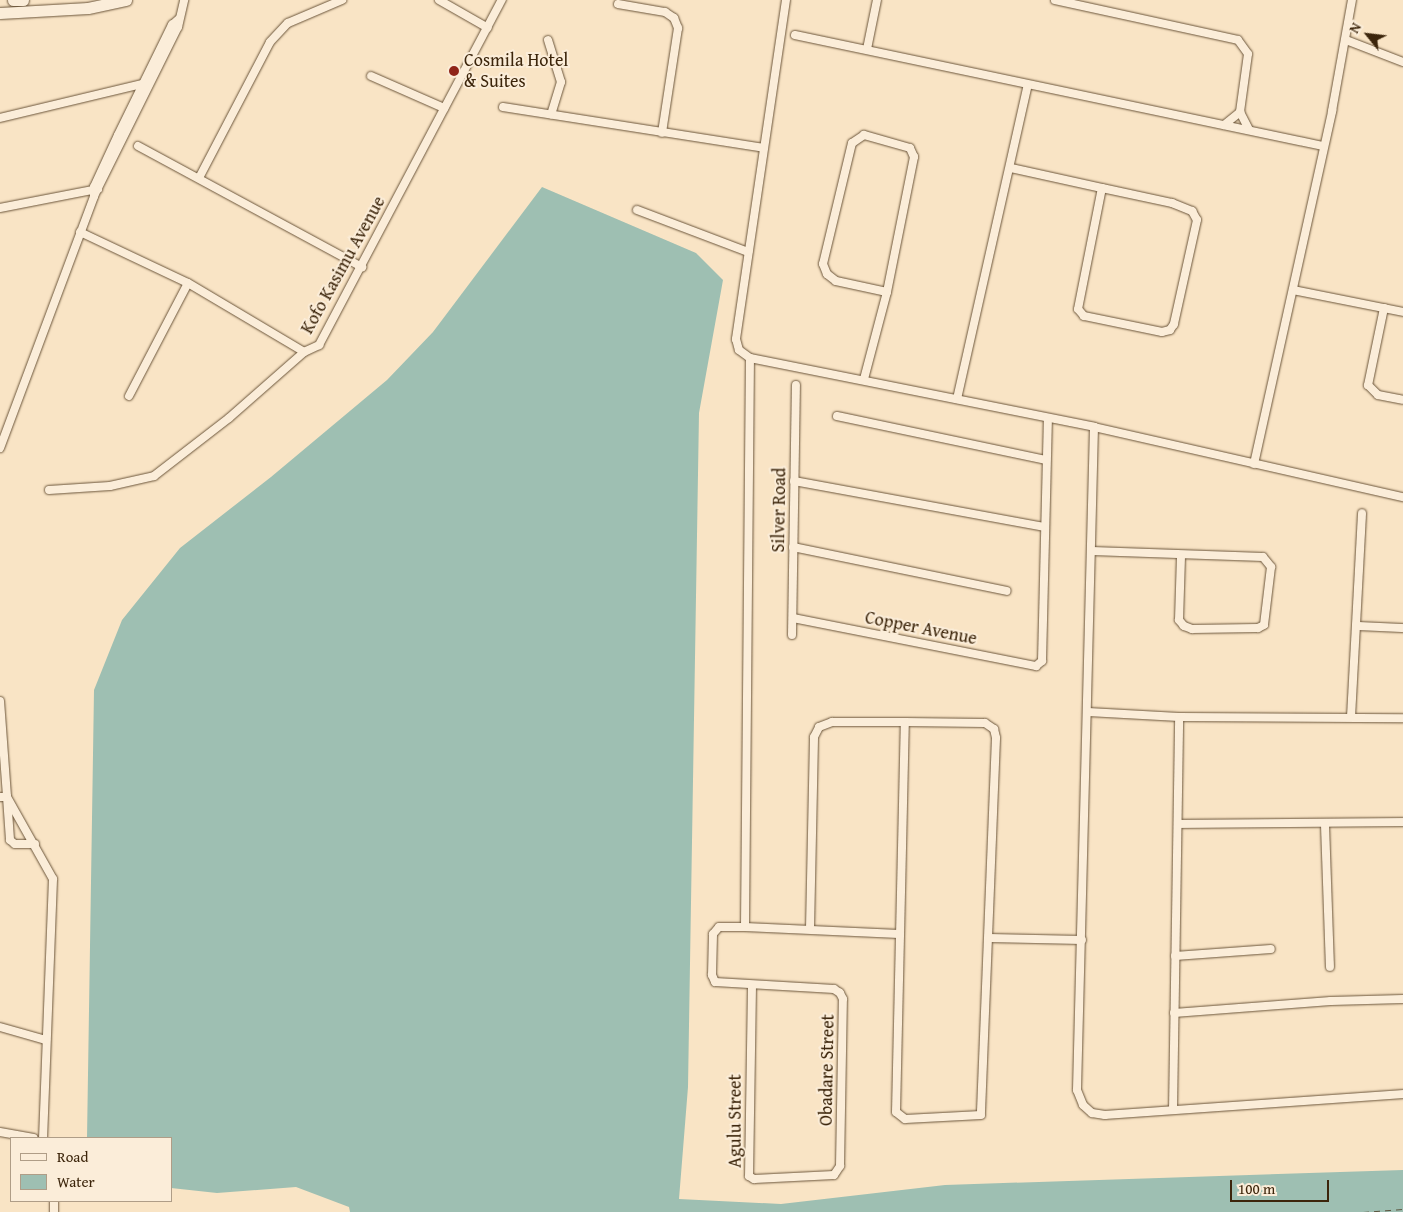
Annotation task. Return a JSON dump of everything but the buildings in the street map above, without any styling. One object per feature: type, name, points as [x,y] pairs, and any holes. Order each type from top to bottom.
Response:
[{"type":"main road","points":[[13,0],[21,4],[88,8],[126,0]]},
{"type":"main road","points":[[0,12],[21,4]]},
{"type":"street","points":[[0,448],[96,191],[172,25],[178,19],[184,0]]},
{"type":"street","points":[[199,178],[270,42],[288,23],[342,0]]},
{"type":"street","points":[[439,0],[488,28]]},
{"type":"street","name":"Kofo Kasimu Avenue","points":[[49,490],[110,486],[154,476],[229,418],[304,352],[319,345],[502,0]]},
{"type":"street","points":[[786,0],[736,339],[739,350],[750,358],[864,379],[1094,427],[1403,497]]},
{"type":"street","points":[[867,49],[877,0]]},
{"type":"street","points":[[1055,0],[1238,40],[1248,54],[1240,112],[1250,130]]},
{"type":"street","points":[[1254,464],[1346,40],[1352,0]]},
{"type":"street","points":[[618,4],[665,12],[674,18],[678,28],[662,133]]},
{"type":"street","points":[[796,35],[1323,146]]},
{"type":"street","points":[[548,40],[561,82],[551,115]]},
{"type":"street","points":[[1346,40],[1403,62]]},
{"type":"street","points":[[370,76],[444,108]]},
{"type":"street","points":[[0,118],[147,83]]},
{"type":"street","points":[[957,399],[1011,168],[1028,85]]},
{"type":"street","points":[[503,107],[764,148]]},
{"type":"street","points":[[1224,125],[1240,112]]},
{"type":"street","points":[[864,379],[887,292],[914,157],[910,148],[864,135],[852,143],[824,264],[827,274],[836,281],[887,292]]},
{"type":"street","points":[[138,146],[362,267]]},
{"type":"street","points":[[1011,168],[1172,203],[1192,211],[1197,220],[1174,324],[1170,330],[1162,332],[1084,316],[1078,309],[1102,188]]},
{"type":"street","points":[[0,208],[96,191]]},
{"type":"street","points":[[637,210],[748,252]]},
{"type":"street","points":[[80,232],[188,283],[304,352]]},
{"type":"street","points":[[129,396],[188,283]]},
{"type":"street","points":[[1293,290],[1403,312]]},
{"type":"street","points":[[1384,308],[1368,385],[1378,395],[1403,400]]},
{"type":"street","points":[[750,358],[746,927],[899,934]]},
{"type":"street","name":"Silver Road","points":[[792,635],[796,385]]},
{"type":"street","points":[[837,416],[1045,460]]},
{"type":"street","points":[[794,481],[1044,527],[1048,418]]},
{"type":"street","points":[[1094,427],[1077,1090],[1082,1105],[1092,1113],[1105,1115],[1403,1094]]},
{"type":"street","points":[[1351,717],[1362,513]]},
{"type":"street","name":"Copper Avenue","points":[[793,618],[1036,666],[1042,661],[1044,527]]},
{"type":"street","points":[[793,547],[1006,591]]},
{"type":"street","points":[[1092,551],[1181,556],[1263,557],[1271,568],[1264,625],[1258,628],[1192,629],[1184,626],[1179,620],[1181,556]]},
{"type":"street","points":[[1357,626],[1403,628]]},
{"type":"street","points":[[0,701],[3,797],[10,840],[15,844],[35,844]]},
{"type":"street","points":[[1088,712],[1180,717],[1403,718]]},
{"type":"street","points":[[1173,1110],[1180,717]]},
{"type":"street","points":[[810,929],[814,737],[820,727],[832,722],[905,722],[986,723],[994,729],[996,738],[983,1110],[976,1118],[905,1119],[896,1112],[905,722]]},
{"type":"street","points":[[3,797],[35,844],[53,879],[43,1137]]},
{"type":"street","points":[[1178,824],[1326,825],[1403,822]]},
{"type":"street","points":[[1326,825],[1330,967]]},
{"type":"street","name":"Obadare Street","points":[[746,927],[719,927],[713,934],[712,975],[716,982],[752,986],[834,989],[843,1000],[840,1166],[838,1172],[828,1177]]},
{"type":"street","points":[[989,938],[1082,940]]},
{"type":"street","points":[[1175,956],[1271,949]]},
{"type":"street","name":"Agulu Street","points":[[752,986],[749,1176],[754,1179],[828,1177]]},
{"type":"street","points":[[1174,1013],[1331,1000],[1403,999]]},
{"type":"street","points":[[0,1027],[46,1040]]},
{"type":"street","points":[[0,1132],[28,1137]]},
{"type":"water","points":[[542,187],[696,253],[723,280],[699,413],[688,1087],[679,1199],[781,1204],[945,1185],[1403,1170],[1403,1212],[350,1212],[349,1207],[296,1187],[217,1193],[172,1188],[172,1137],[87,1137],[94,690],[122,620],[180,548],[271,477],[387,380],[433,332]]},
{"type":"ferry route","points":[[1363,1212],[1403,1209]]},
{"type":"place","name":"Cosmila Hotel & Suites","points":[[454,71]]}]
